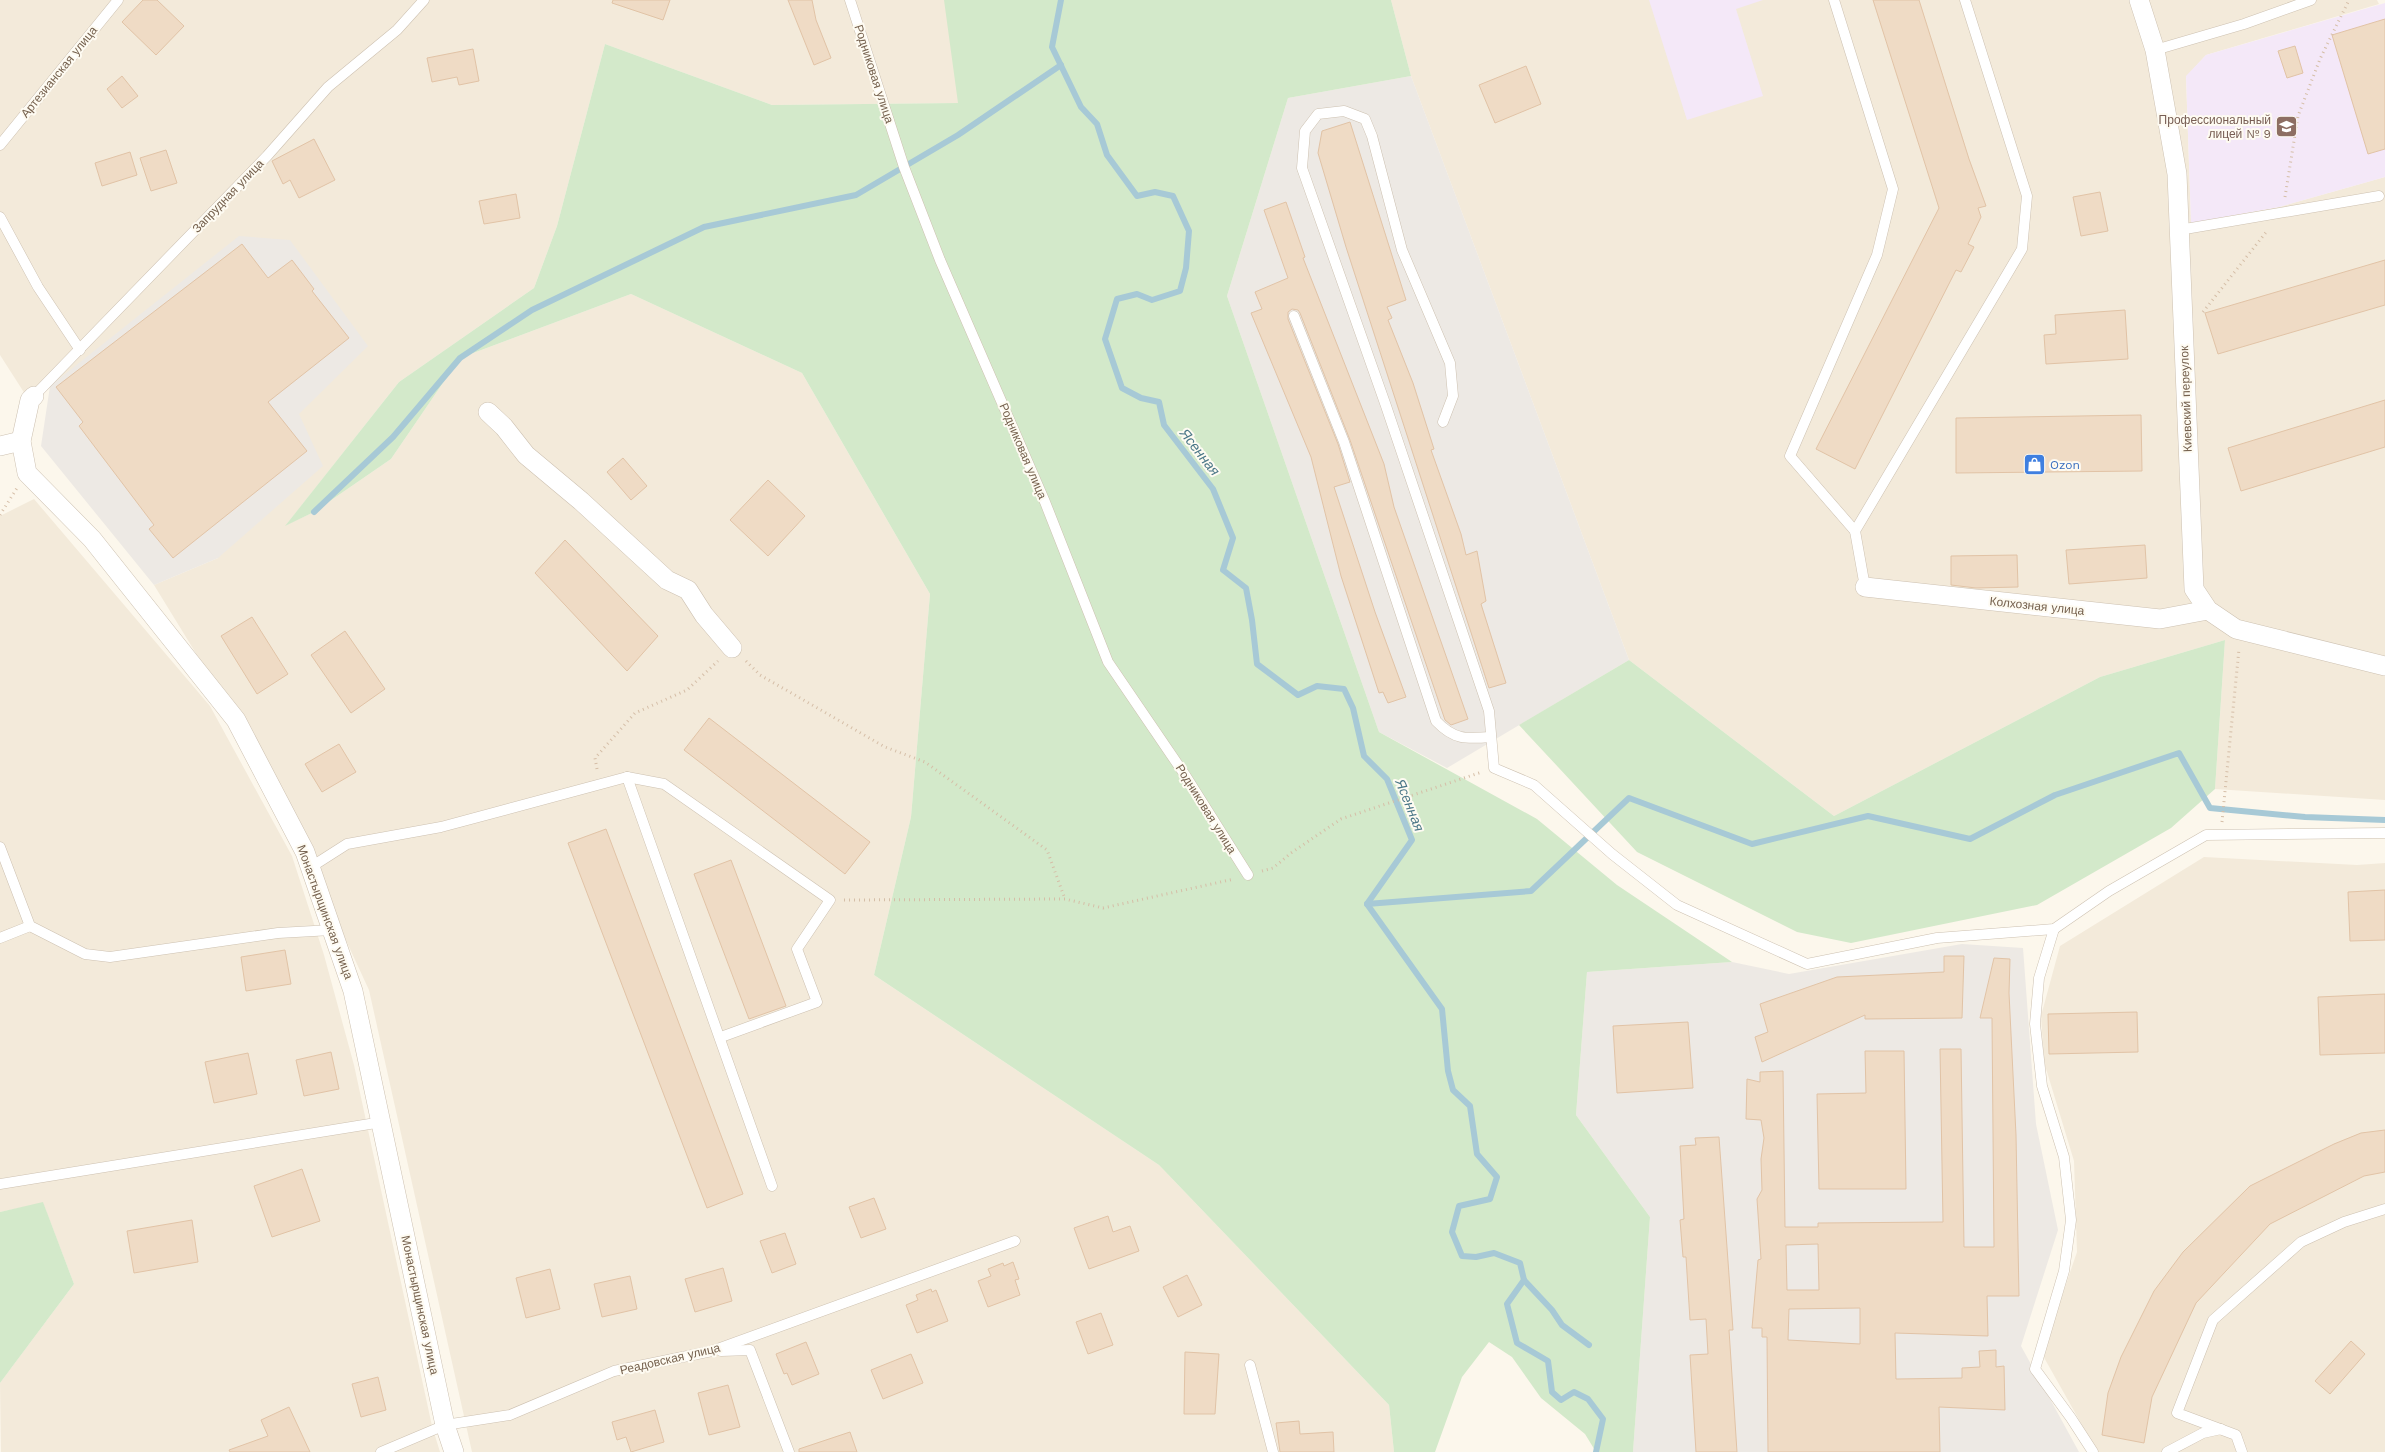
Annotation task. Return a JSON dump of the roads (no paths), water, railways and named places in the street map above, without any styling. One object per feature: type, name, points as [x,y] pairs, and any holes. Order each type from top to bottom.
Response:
[{"type":"street","name":"Киевский переулок","points":[[2139,0],[2155,50],[2177,174],[2194,588],[2208,610],[2241,631],[2385,666]]},
{"type":"street","points":[[0,446],[21,441],[30,400],[34,396]]},
{"type":"street","points":[[488,412],[504,427],[526,455],[581,501],[667,580],[688,590],[704,615],[732,648]]},
{"type":"street","name":"Монастырщинская улица","points":[[21,441],[27,473],[92,539],[236,720],[305,852],[353,992],[445,1425],[454,1452]]},
{"type":"street","name":"Колхозная улица","points":[[1865,588],[2160,619],[2208,610]]},
{"type":"lane","name":"Артезианская улица","points":[[0,144],[118,0]]},
{"type":"lane","name":"Запрудная улица","points":[[34,396],[266,156],[328,88],[397,30],[424,0]]},
{"type":"lane","name":"Родниковая улица","points":[[850,0],[904,167],[940,260],[1045,502],[1108,662],[1185,775],[1248,875]]},
{"type":"lane","points":[[1834,0],[1893,189],[1877,255],[1790,456],[1855,531],[1865,588]]},
{"type":"lane","points":[[1855,531],[2022,249],[2027,196],[1965,0]]},
{"type":"lane","points":[[2155,50],[2244,24],[2311,0]]},
{"type":"lane","points":[[1443,422],[1453,396],[1450,363],[1402,250],[1372,136],[1365,119],[1344,111],[1318,114],[1305,132],[1302,168],[1386,406],[1489,711],[1494,768],[1534,785],[1601,844],[1677,906],[1807,964],[1937,938],[2054,929],[2109,891],[2206,834],[2385,833]]},
{"type":"lane","points":[[2179,230],[2378,196]]},
{"type":"lane","points":[[0,217],[38,287],[80,350]]},
{"type":"lane","points":[[1294,316],[1344,442],[1436,721],[1448,734],[1467,739],[1491,737]]},
{"type":"lane","points":[[627,777],[721,1037],[772,1186]]},
{"type":"lane","points":[[311,867],[347,844],[441,827],[599,783],[627,777],[664,784],[830,900],[797,949],[817,1002],[721,1037]]},
{"type":"lane","points":[[0,847],[30,926],[85,954],[110,957],[278,933],[332,930]]},
{"type":"lane","points":[[0,938],[30,926]]},
{"type":"lane","points":[[2054,929],[2039,978],[2035,1024],[2042,1086],[2064,1157],[2071,1220],[2064,1271],[2035,1369],[2072,1418],[2093,1452]]},
{"type":"lane","points":[[0,1184],[382,1122]]},
{"type":"lane","points":[[2242,1452],[2236,1435],[2177,1412],[2213,1320],[2301,1242],[2344,1222],[2385,1209]]},
{"type":"lane","name":"Реадовская улица","points":[[382,1452],[445,1425],[510,1415],[614,1371],[712,1351],[1015,1241]]},
{"type":"lane","points":[[712,1351],[750,1350],[789,1452]]},
{"type":"lane","points":[[1250,1365],[1273,1452]]},
{"type":"lane","points":[[2168,1452],[2202,1433],[2222,1429]]},
{"type":"waterway","name":"Ясенная","points":[[1061,0],[1052,47],[1081,107],[1097,124],[1107,155],[1137,196],[1155,192],[1173,196],[1189,231],[1186,268],[1180,291],[1152,300],[1137,294],[1117,299],[1105,339],[1122,388],[1141,398],[1159,402],[1164,425],[1213,489],[1233,538],[1223,570],[1246,588],[1257,664],[1298,695],[1317,686],[1344,689],[1353,708],[1364,756],[1387,779],[1412,840],[1367,904],[1442,1009],[1448,1071],[1453,1090],[1470,1106],[1477,1154],[1497,1177],[1490,1199],[1459,1206],[1452,1232],[1462,1256],[1476,1257],[1494,1253],[1520,1263],[1524,1280],[1507,1304],[1517,1343],[1548,1361],[1552,1392],[1561,1400],[1574,1392],[1588,1399],[1603,1419],[1596,1452]]},
{"type":"waterway","points":[[314,512],[393,437],[460,358],[532,310],[704,227],[856,195],[958,135],[1061,65]]},
{"type":"waterway","points":[[1367,904],[1531,891],[1629,798],[1752,844],[1868,816],[1970,839],[2055,795],[2179,753],[2210,808],[2305,817],[2385,820]]},
{"type":"waterway","points":[[1524,1280],[1552,1310],[1562,1325],[1589,1345]]},
{"type":"place","name":"Профессиональный лицей № 9","points":[[2287,127]]},
{"type":"place","name":"Ozon","points":[[2034,465]]}]
